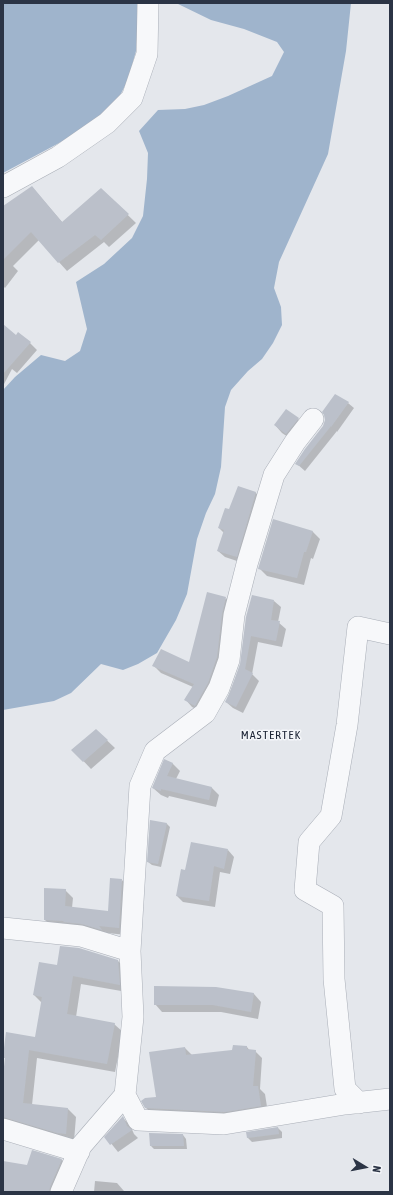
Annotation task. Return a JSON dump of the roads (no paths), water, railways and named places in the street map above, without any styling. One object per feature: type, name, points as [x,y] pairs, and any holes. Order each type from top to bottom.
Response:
[{"type":"street","points":[[3,187],[58,157],[107,123],[132,98],[147,54],[148,3]]},
{"type":"street","points":[[61,1192],[81,1146],[124,1095],[133,1017],[130,951],[140,786],[155,751],[205,713],[220,688],[229,660],[234,615],[247,564],[274,475],[295,442],[313,419]]},
{"type":"street","points":[[359,1103],[345,1089],[334,979],[333,906],[305,890],[309,842],[331,816],[347,725],[358,627],[390,634]]},
{"type":"street","points":[[3,928],[81,936],[130,951]]},
{"type":"street","points":[[124,1095],[138,1120],[224,1124],[390,1099]]},
{"type":"street","points":[[3,1129],[79,1152]]},
{"type":"water","points":[[3,3],[140,3],[136,51],[128,80],[113,109],[89,127],[3,173]]},
{"type":"water","points":[[176,3],[351,3],[346,51],[328,154],[279,262],[274,288],[281,307],[282,325],[273,343],[262,359],[248,371],[231,390],[225,407],[221,467],[215,494],[206,513],[197,539],[187,594],[176,620],[157,653],[138,664],[123,670],[101,664],[71,693],[54,701],[3,710],[3,390],[15,377],[41,355],[65,361],[80,351],[87,329],[76,282],[104,264],[132,238],[143,216],[148,153],[139,131],[158,110],[185,109],[204,105],[272,76],[284,52],[277,42],[244,29],[211,20]]},
{"type":"district","name":"MASTERTEK","points":[[271,735]]}]
